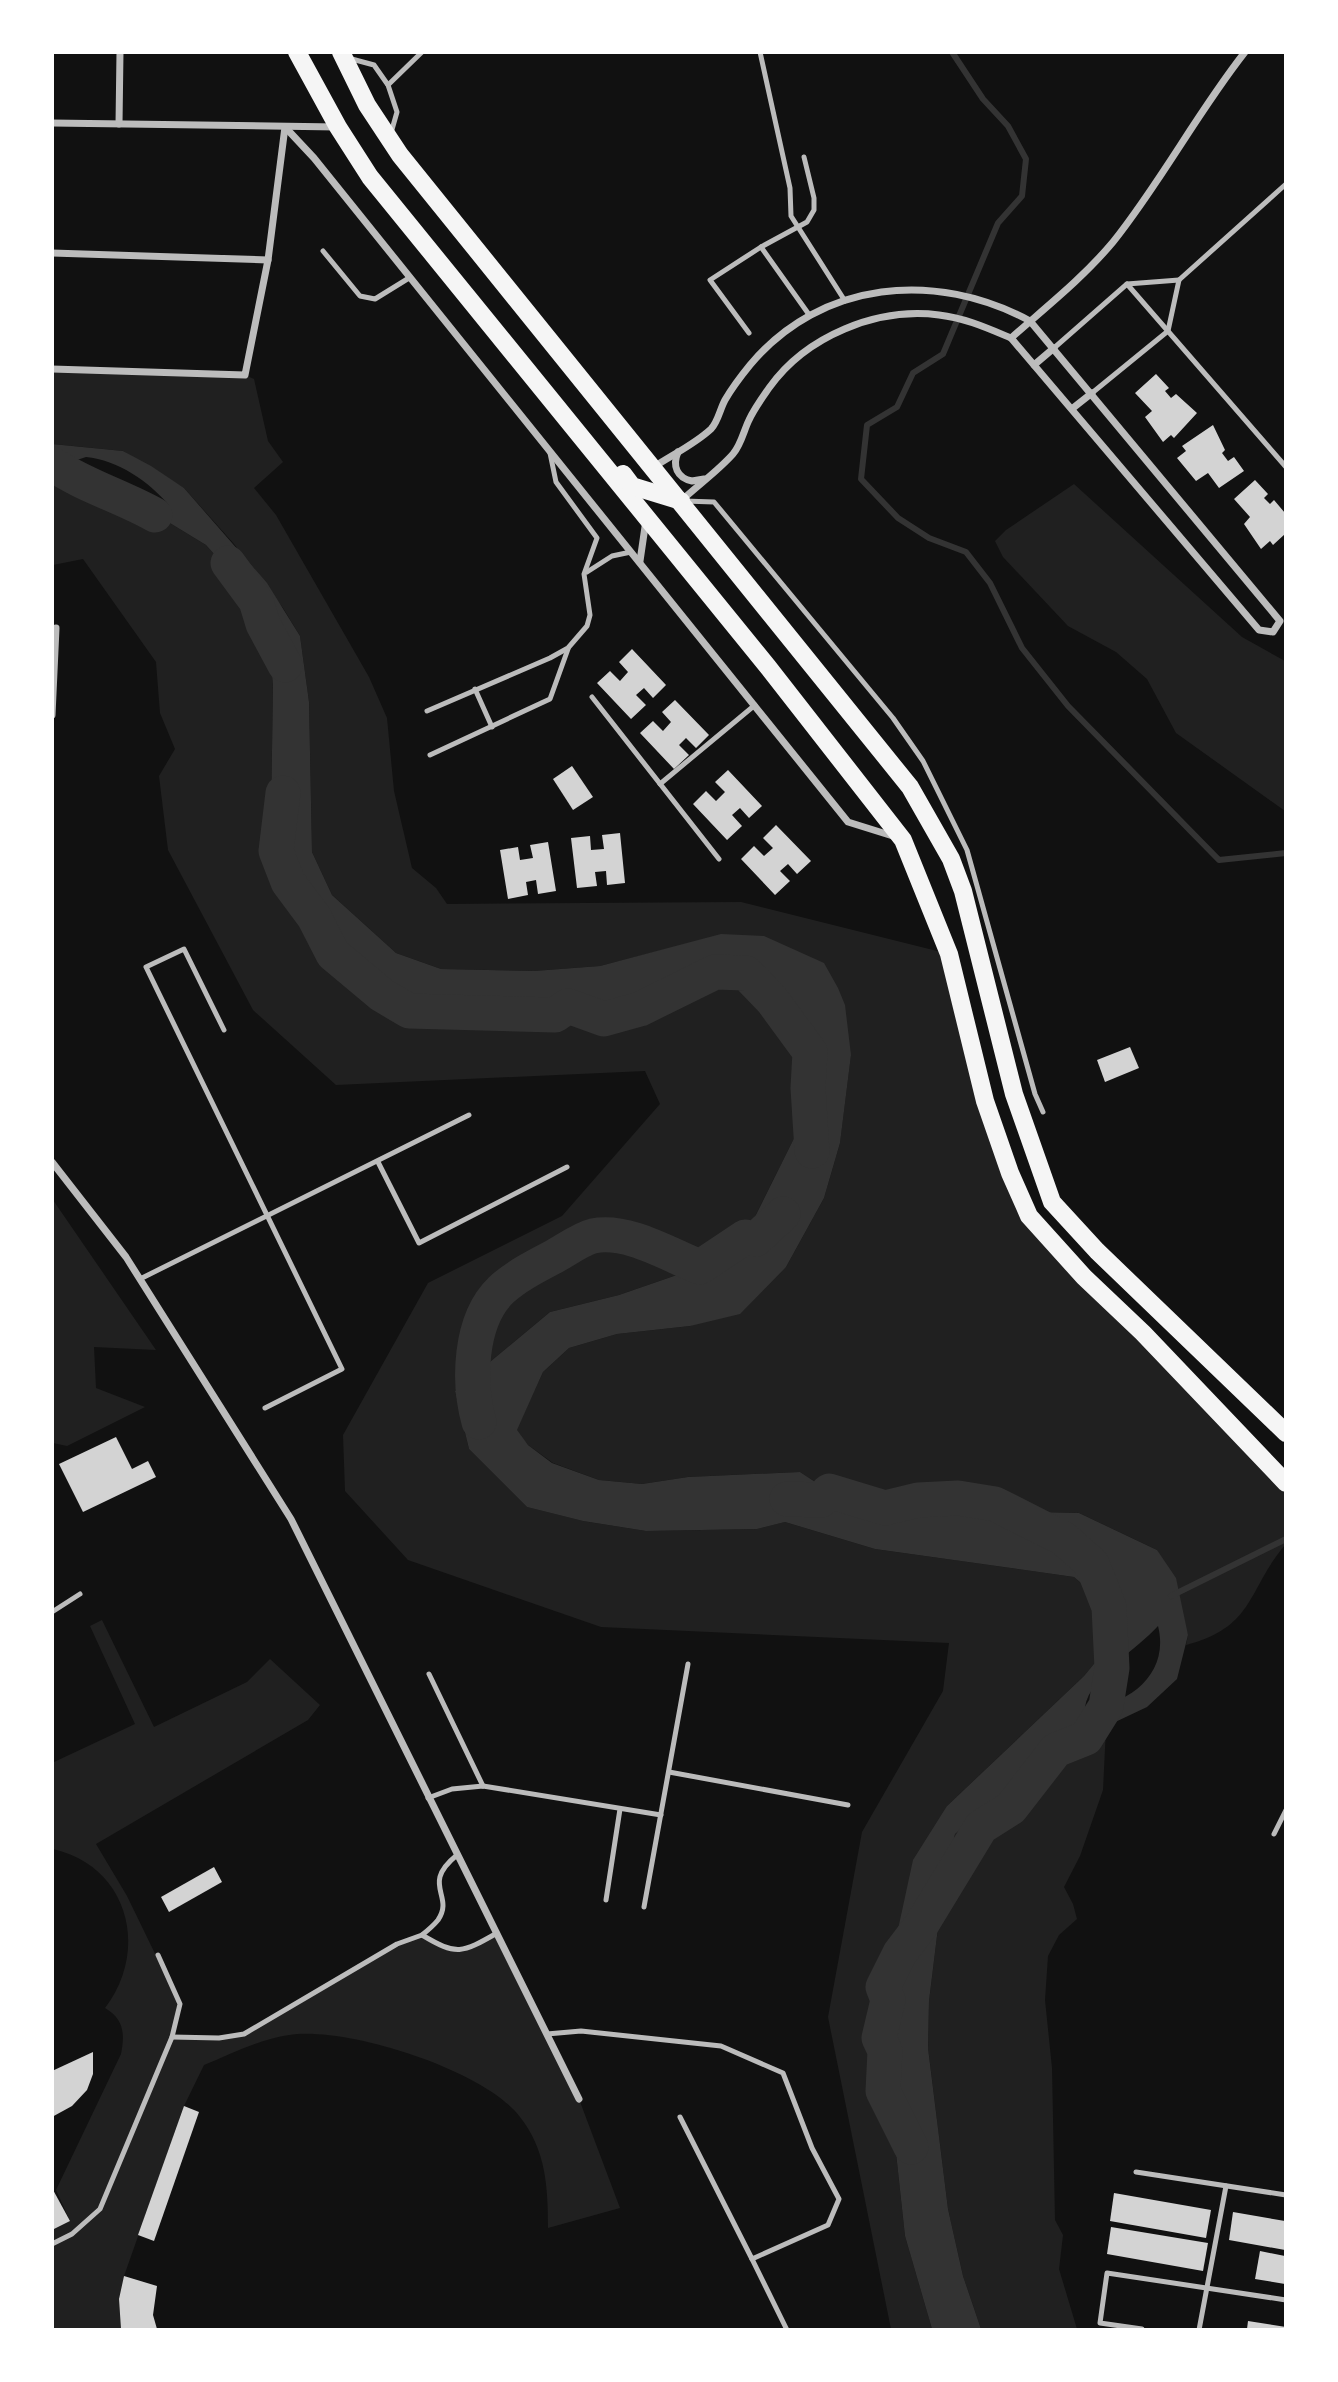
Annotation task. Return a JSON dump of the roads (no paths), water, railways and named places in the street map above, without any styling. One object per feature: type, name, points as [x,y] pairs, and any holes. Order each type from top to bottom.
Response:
[{"type":"main road","points":[[297,52],[338,127],[370,177],[590,447],[903,840],[949,954],[985,1101],[1010,1173],[1029,1216],[1084,1277],[1143,1333],[1286,1483]]},
{"type":"main road","points":[[342,55],[367,105],[389,140],[910,787],[951,859],[963,891],[1014,1094],[1052,1202],[1097,1251],[1286,1433]]},
{"type":"main road","points":[[590,447],[605,451],[632,486],[681,501]]},
{"type":"main road","points":[[646,518],[654,467]]},
{"type":"street","points":[[119,124],[120,52]]},
{"type":"street","points":[[1011,338],[1095,263],[1209,98],[1245,52]]},
{"type":"street","points":[[52,123],[338,127]]},
{"type":"street","points":[[52,369],[245,375],[268,260],[285,127]]},
{"type":"street","points":[[285,127],[314,158],[848,822],[903,840]]},
{"type":"street","points":[[52,253],[268,260]]},
{"type":"street","points":[[654,467],[713,427],[725,400],[750,366],[769,345],[810,316],[845,300],[894,290],[941,290],[998,303],[1030,321],[1054,348],[1279,617],[1277,629],[1268,633],[1259,629],[1011,338],[976,323],[938,315],[900,315],[863,322],[828,337],[796,359],[770,386],[749,418],[735,453],[681,501]]},
{"type":"street","points":[[1034,365],[1054,348]]},
{"type":"street","points":[[1073,408],[1092,393]]},
{"type":"street","points":[[678,451],[675,466],[683,478],[692,481],[706,477]]},
{"type":"street","points":[[640,561],[646,518]]},
{"type":"street","points":[[52,715],[55,628]]},
{"type":"street","points":[[52,1162],[77,1191],[140,1279],[291,1519],[579,2099]]},
{"type":"lane","points":[[388,85],[422,52]]},
{"type":"lane","points":[[760,52],[790,188],[791,216],[845,300]]},
{"type":"lane","points":[[342,55],[374,65],[388,85],[397,112],[389,140]]},
{"type":"lane","points":[[749,334],[710,280],[761,247],[807,222],[814,210],[804,157]]},
{"type":"lane","points":[[1092,393],[1168,331],[1179,280],[1286,184]]},
{"type":"lane","points":[[761,247],[810,316]]},
{"type":"lane","points":[[323,251],[360,296],[375,299],[409,278]]},
{"type":"lane","points":[[1054,348],[1127,284],[1179,280]]},
{"type":"lane","points":[[1127,284],[1286,467]]},
{"type":"lane","points":[[430,755],[550,699],[568,648],[587,626],[590,615],[584,574],[597,538],[555,482],[549,450]]},
{"type":"lane","points":[[681,501],[714,502],[893,718],[923,761],[967,850],[1035,1094],[1043,1112]]},
{"type":"lane","points":[[584,574],[612,555],[633,552]]},
{"type":"lane","points":[[427,711],[568,648]]},
{"type":"lane","points":[[475,689],[492,727]]},
{"type":"lane","points":[[592,697],[719,859]]},
{"type":"lane","points":[[660,784],[755,705]]},
{"type":"lane","points":[[224,1030],[184,949],[146,967],[342,1369],[265,1408]]},
{"type":"lane","points":[[140,1279],[270,1217],[470,1115]]},
{"type":"lane","points":[[378,1162],[419,1243],[567,1167]]},
{"type":"lane","points":[[52,1612],[80,1594]]},
{"type":"lane","points":[[644,1907],[688,1664]]},
{"type":"lane","points":[[429,1674],[483,1786]]},
{"type":"lane","points":[[669,1772],[848,1805]]},
{"type":"lane","points":[[428,1798],[452,1789],[483,1786],[661,1815]]},
{"type":"lane","points":[[606,1900],[620,1809]]},
{"type":"lane","points":[[1274,1834],[1286,1810]]},
{"type":"lane","points":[[172,2037],[219,2038],[244,2034],[397,1944],[422,1935],[440,1918],[441,1868],[457,1855]]},
{"type":"lane","points":[[422,1935],[448,1951],[468,1950],[497,1933]]},
{"type":"lane","points":[[52,2244],[72,2234],[100,2209],[172,2037],[180,2004],[158,1955]]},
{"type":"lane","points":[[547,2034],[580,2031],[722,2046],[783,2073],[812,2148],[839,2199],[828,2225],[752,2259]]},
{"type":"lane","points":[[680,2117],[787,2329]]},
{"type":"lane","points":[[1136,2172],[1286,2195]]},
{"type":"lane","points":[[1199,2329],[1205,2287],[1227,2186]]},
{"type":"lane","points":[[1142,2329],[1100,2323],[1107,2273],[1286,2300]]},
{"type":"waterway","points":[[952,52],[983,99],[1008,126],[1026,159],[1022,196],[998,223],[943,354],[913,373],[897,407],[867,425],[861,479],[898,518],[929,538],[966,552],[990,583],[1022,648],[1068,706],[1219,860],[1286,853]]},
{"type":"waterway","points":[[52,464],[77,479],[155,515]]},
{"type":"waterway","points":[[228,563],[256,601],[263,624],[285,665]]},
{"type":"waterway","points":[[283,793],[276,851],[288,882],[314,917],[333,954],[382,995],[409,1011],[555,1015],[568,1006],[604,1019],[640,1009],[715,972],[746,973],[772,1000],[810,1052],[808,1088],[812,1151]]},
{"type":"waterway","points":[[479,1422],[473,1389],[477,1335],[490,1303],[513,1280],[584,1240],[606,1235],[634,1240],[700,1267],[745,1237],[756,1239],[783,1214]]},
{"type":"waterway","points":[[787,1499],[821,1500],[829,1491],[885,1508],[918,1500],[958,1498],[995,1504],[1064,1539],[1092,1564],[1109,1607],[1112,1668],[1106,1706],[1086,1738],[1056,1750],[1011,1808],[981,1827],[922,1924],[900,1953],[883,1987],[888,2000],[879,2038],[885,2051],[883,2091],[911,2147]]},
{"type":"waterway","points":[[1171,1596],[1286,1539]]}]
